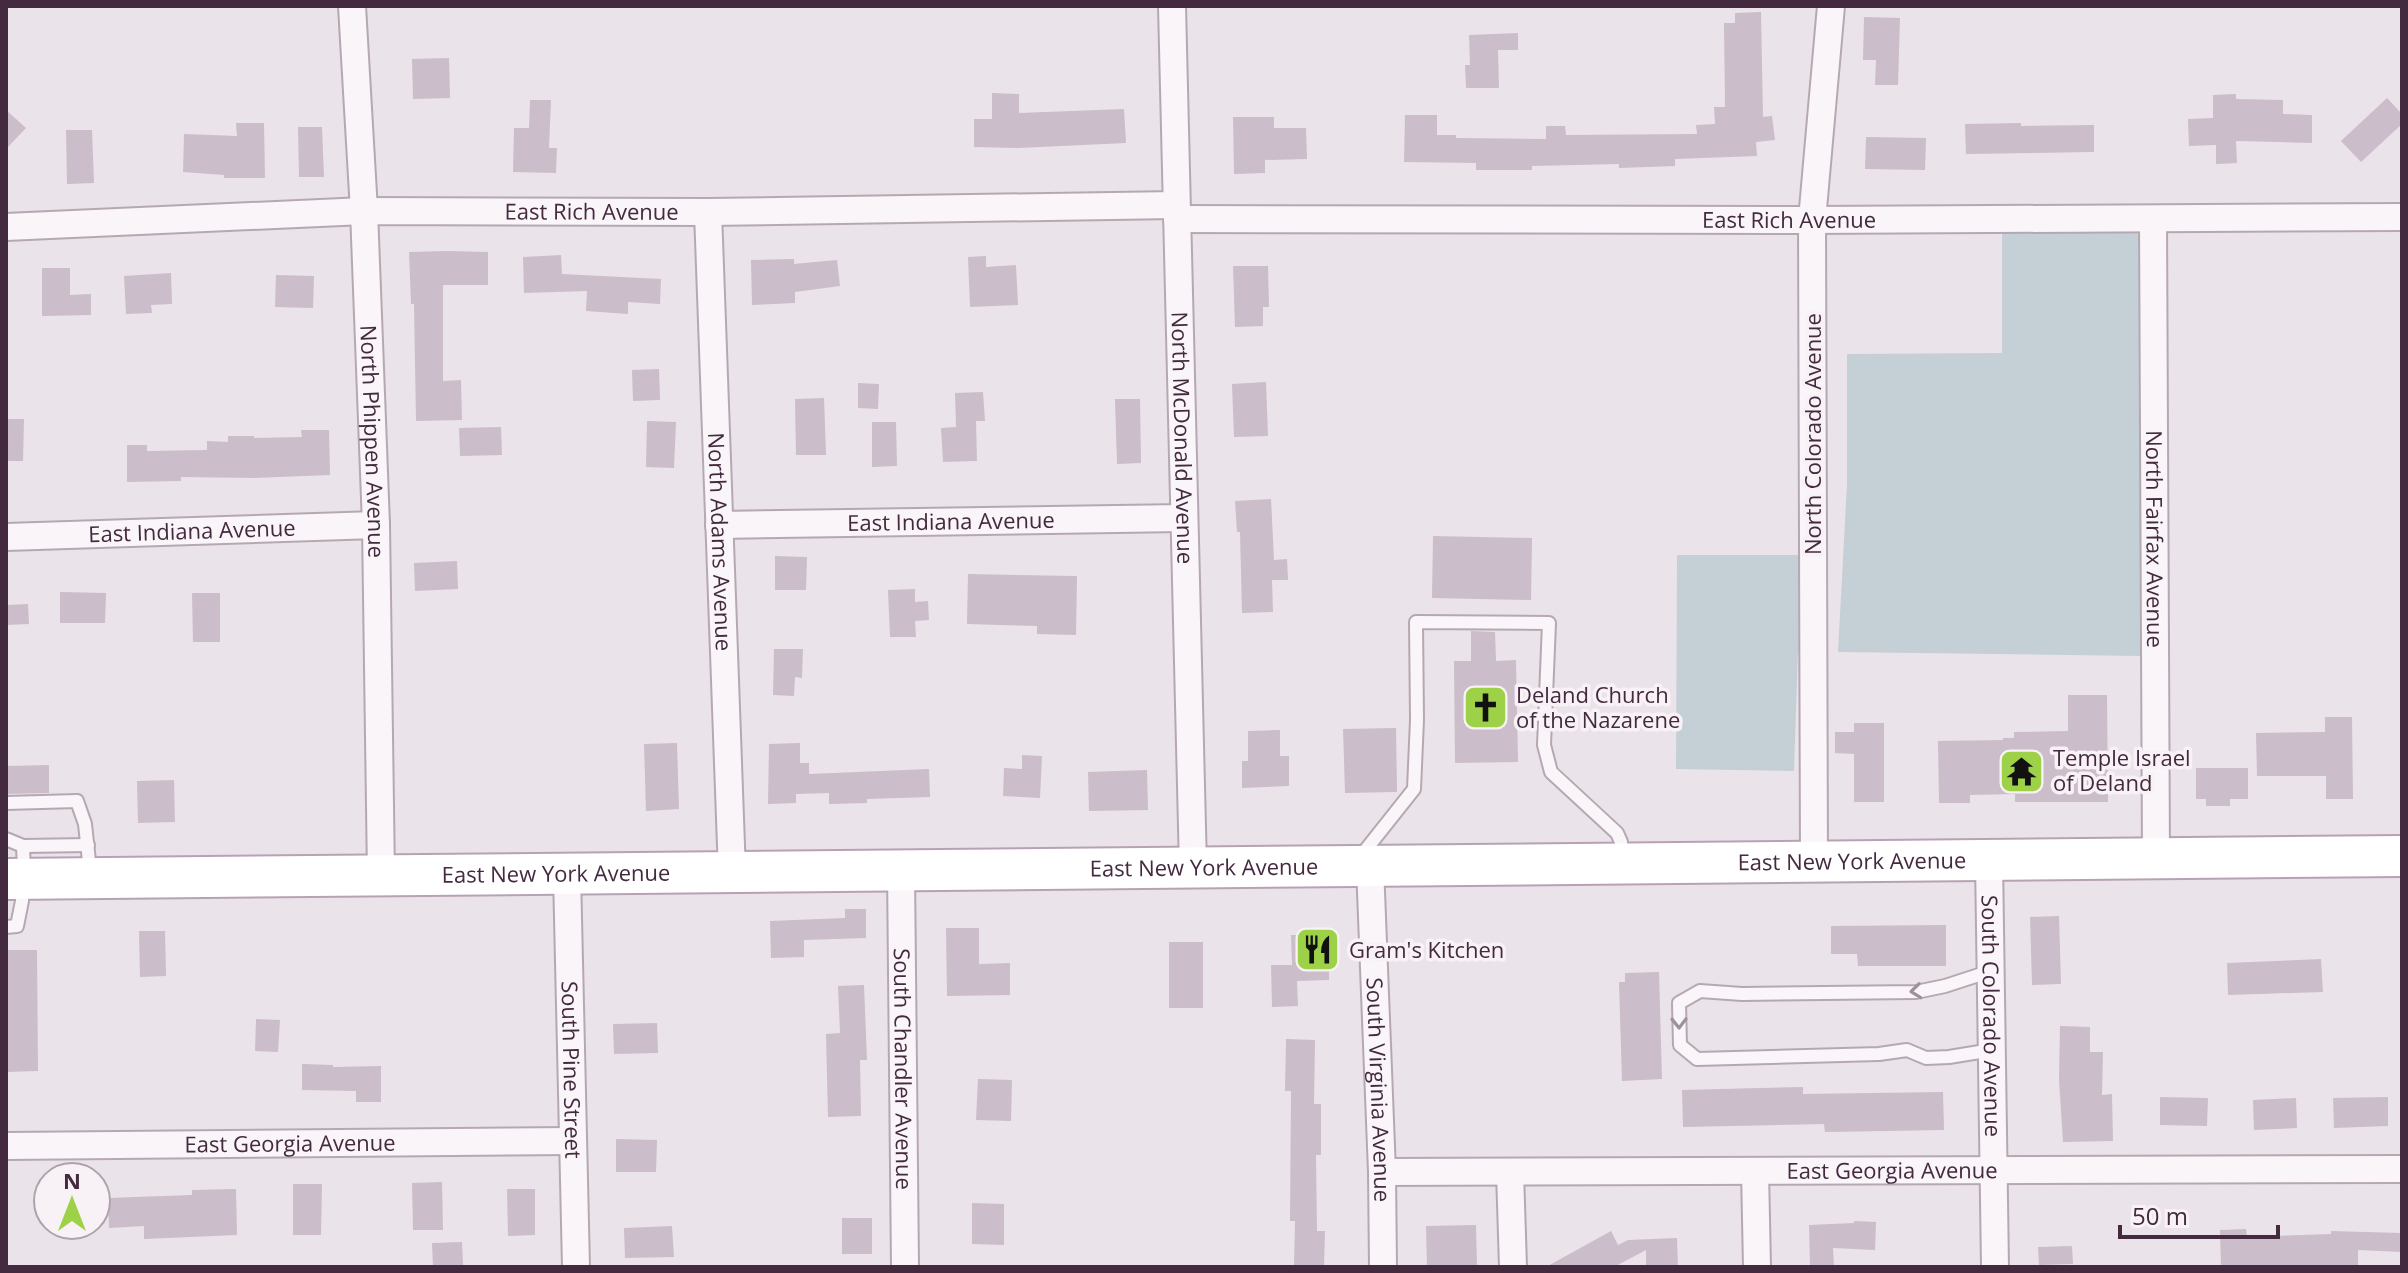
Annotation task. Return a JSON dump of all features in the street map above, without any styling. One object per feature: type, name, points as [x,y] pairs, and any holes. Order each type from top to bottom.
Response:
[{"type":"main road","name":"East New York Avenue","points":[[19,871],[89,862],[381,876],[2402,856]]},
{"type":"street","name":"North Phippen Avenue","points":[[352,6],[364,211],[376,525],[381,876]]},
{"type":"street","name":"North McDonald Avenue","points":[[1172,6],[1193,868]]},
{"type":"street","name":"North Colorado Avenue","points":[[1814,863],[1812,220],[1831,6]]},
{"type":"street","name":"East Rich Avenue","points":[[6,227],[364,211],[1176,212],[1812,220],[2402,217]]},
{"type":"street","name":"North Adams Avenue","points":[[708,212],[732,873]]},
{"type":"street","name":"North Fairfax Avenue","points":[[2153,219],[2156,858]]},
{"type":"street","name":"East Indiana Avenue","points":[[719,525],[1183,518]]},
{"type":"street","name":"East Indiana Avenue","points":[[6,537],[376,525]]},
{"type":"street","name":"South Colorado Avenue","points":[[1989,860],[1995,1267]]},
{"type":"street","name":"South Virginia Avenue","points":[[1362,866],[1382,1172],[1383,1267]]},
{"type":"street","name":"South Chandler Avenue","points":[[901,871],[905,1267]]},
{"type":"street","name":"South Pine Street","points":[[567,874],[576,1267]]},
{"type":"street","name":"East Georgia Avenue","points":[[6,1146],[573,1141]]},
{"type":"street","name":"East Georgia Avenue","points":[[1382,1172],[2402,1169]]},
{"type":"street","points":[[1755,1171],[1757,1267]]},
{"type":"street","points":[[1510,1172],[1513,1267]]},
{"type":"lane","points":[[1362,866],[1414,789],[1416,622],[1549,623],[1544,745],[1551,772],[1617,833],[1621,842],[1622,865]]},
{"type":"lane","points":[[6,803],[77,801],[85,824],[89,862]]},
{"type":"lane","points":[[6,839],[19,871],[22,901],[17,926],[6,927]]},
{"type":"lane","points":[[1991,971],[1916,992],[1742,994],[1700,991],[1679,1003],[1680,1045],[1697,1059],[1879,1054],[1907,1050],[1926,1058],[1992,1050]]},
{"type":"shaded area","points":[[2142,231],[2144,656],[1838,652],[1847,484],[1847,354],[2002,353],[2002,232]]},
{"type":"shaded area","points":[[1677,555],[1822,555],[1816,651],[1798,652],[1794,771],[1676,769]]},
{"type":"building","points":[[1761,12],[1763,117],[1772,116],[1775,140],[1756,142],[1757,156],[1675,159],[1675,166],[1532,166],[1532,170],[1476,170],[1476,163],[1404,162],[1405,115],[1437,115],[1437,135],[1456,135],[1456,138],[1546,139],[1546,126],[1565,126],[1566,135],[1697,134],[1696,125],[1715,124],[1714,107],[1725,107],[1724,23],[1735,23],[1735,13]]},
{"type":"building","points":[[1864,17],[1900,18],[1898,85],[1875,85],[1876,60],[1863,60]]},
{"type":"building","points":[[1518,33],[1518,50],[1498,50],[1499,88],[1466,88],[1465,65],[1470,65],[1469,35]]},
{"type":"building","points":[[449,58],[450,98],[413,99],[412,59]]},
{"type":"building","points":[[992,93],[1019,94],[1019,113],[1124,109],[1126,143],[974,147],[974,119],[992,119]]},
{"type":"building","points":[[2236,94],[2236,99],[2283,100],[2283,114],[2312,115],[2312,143],[2236,141],[2237,163],[2216,164],[2216,145],[2189,146],[2188,119],[2213,118],[2213,95]]},
{"type":"building","points":[[2387,98],[2402,114],[2402,124],[2361,162],[2341,141]]},
{"type":"building","points":[[530,100],[551,100],[549,148],[557,148],[556,173],[513,172],[514,128],[529,128]]},
{"type":"building","points":[[6,110],[26,128],[6,149]]},
{"type":"building","points":[[1233,117],[1274,117],[1274,128],[1306,128],[1307,159],[1265,160],[1265,173],[1234,174]]},
{"type":"building","points":[[236,123],[264,123],[265,178],[224,178],[224,175],[183,172],[184,134],[237,136]]},
{"type":"building","points":[[2021,123],[2021,126],[2094,125],[2094,152],[1966,154],[1965,124]]},
{"type":"building","points":[[298,127],[322,127],[324,177],[299,177]]},
{"type":"building","points":[[66,130],[92,130],[94,183],[67,184]]},
{"type":"building","points":[[1866,137],[1926,138],[1925,170],[1865,169]]},
{"type":"building","points":[[409,252],[488,252],[488,285],[443,285],[443,381],[461,380],[462,420],[416,421],[414,304],[411,304]]},
{"type":"building","points":[[561,255],[562,274],[661,279],[660,304],[628,302],[628,314],[586,311],[587,291],[524,293],[523,257]]},
{"type":"building","points":[[986,256],[986,267],[1016,265],[1018,305],[970,307],[968,257]]},
{"type":"building","points":[[794,259],[794,264],[837,260],[840,286],[795,292],[795,303],[752,305],[751,260]]},
{"type":"building","points":[[1233,266],[1268,266],[1269,307],[1263,307],[1263,326],[1235,327]]},
{"type":"building","points":[[42,268],[70,268],[70,295],[91,294],[91,315],[42,316]]},
{"type":"building","points":[[171,273],[172,304],[151,305],[152,313],[126,314],[124,276]]},
{"type":"building","points":[[276,275],[314,276],[313,308],[275,307]]},
{"type":"building","points":[[659,369],[660,400],[633,401],[632,370]]},
{"type":"building","points":[[1266,382],[1268,436],[1234,437],[1232,384]]},
{"type":"building","points":[[858,383],[879,384],[878,409],[858,408]]},
{"type":"building","points":[[983,392],[985,421],[976,421],[977,461],[943,462],[941,428],[956,427],[955,393]]},
{"type":"building","points":[[824,398],[826,455],[796,455],[795,399]]},
{"type":"building","points":[[1115,399],[1140,399],[1141,463],[1117,464]]},
{"type":"building","points":[[6,419],[24,419],[23,461],[6,461]]},
{"type":"building","points":[[647,421],[676,422],[674,468],[646,467]]},
{"type":"building","points":[[872,422],[896,422],[897,466],[872,467]]},
{"type":"building","points":[[501,427],[502,455],[460,456],[459,428]]},
{"type":"building","points":[[301,430],[329,430],[330,475],[181,477],[181,481],[127,482],[127,445],[147,445],[147,451],[207,450],[207,441],[228,442],[228,436],[302,437]]},
{"type":"building","points":[[1271,499],[1274,560],[1287,559],[1288,580],[1272,580],[1273,612],[1242,613],[1240,532],[1237,532],[1235,501]]},
{"type":"building","points":[[1433,536],[1532,538],[1531,600],[1432,598]]},
{"type":"building","points":[[775,556],[807,557],[806,590],[775,590]]},
{"type":"building","points":[[457,561],[458,589],[415,591],[414,563]]},
{"type":"building","points":[[968,574],[1077,576],[1076,635],[1037,634],[1037,626],[967,624]]},
{"type":"building","points":[[915,589],[915,602],[928,601],[929,620],[915,621],[916,637],[890,637],[888,590]]},
{"type":"building","points":[[60,592],[106,593],[105,623],[60,623]]},
{"type":"building","points":[[192,593],[220,593],[220,642],[193,642]]},
{"type":"building","points":[[28,604],[29,624],[6,625],[6,605]]},
{"type":"building","points":[[1471,631],[1495,632],[1496,661],[1516,660],[1518,762],[1455,763],[1454,661],[1471,661]]},
{"type":"building","points":[[774,649],[803,649],[802,678],[795,677],[794,696],[773,695]]},
{"type":"building","points":[[2068,695],[2107,695],[2108,802],[2015,802],[2015,794],[1970,795],[1970,803],[1939,803],[1938,741],[2003,740],[2014,738],[2014,732],[2068,731]]},
{"type":"building","points":[[2325,717],[2352,717],[2353,799],[2326,799],[2326,776],[2257,776],[2256,733],[2325,732]]},
{"type":"building","points":[[1854,723],[1884,723],[1884,802],[1854,802],[1854,754],[1835,753],[1835,732],[1854,732]]},
{"type":"building","points":[[1396,728],[1397,792],[1345,793],[1343,729]]},
{"type":"building","points":[[1280,730],[1280,756],[1289,756],[1289,786],[1242,788],[1242,761],[1248,761],[1248,731]]},
{"type":"building","points":[[677,743],[679,809],[646,811],[644,744]]},
{"type":"building","points":[[800,743],[800,763],[809,763],[809,774],[929,769],[930,797],[829,804],[829,793],[796,794],[796,803],[768,804],[769,744]]},
{"type":"building","points":[[1022,755],[1042,756],[1040,798],[1003,796],[1004,768],[1022,769]]},
{"type":"building","points":[[49,765],[49,793],[6,794],[6,766]]},
{"type":"building","points":[[2196,768],[2248,768],[2248,799],[2230,799],[2230,806],[2206,806],[2206,799],[2196,799]]},
{"type":"building","points":[[1147,770],[1148,810],[1089,811],[1088,772]]},
{"type":"building","points":[[174,780],[175,822],[138,823],[137,781]]},
{"type":"building","points":[[845,909],[866,909],[866,938],[804,940],[804,957],[771,958],[770,921],[845,918]]},
{"type":"building","points":[[2059,916],[2061,984],[2032,985],[2030,917]]},
{"type":"building","points":[[1946,925],[1946,966],[1858,966],[1857,954],[1831,954],[1831,926]]},
{"type":"building","points":[[946,928],[979,928],[979,964],[1010,963],[1010,995],[947,996]]},
{"type":"building","points":[[139,931],[165,931],[166,976],[140,977]]},
{"type":"building","points":[[1291,935],[1329,935],[1329,980],[1297,981],[1298,1006],[1272,1007],[1271,965],[1292,965]]},
{"type":"building","points":[[1169,942],[1203,942],[1203,1008],[1169,1008]]},
{"type":"building","points":[[6,950],[37,950],[38,1071],[6,1072]]},
{"type":"building","points":[[2321,959],[2323,992],[2228,995],[2227,963]]},
{"type":"building","points":[[1659,972],[1662,1079],[1622,1081],[1619,982],[1625,982],[1625,973]]},
{"type":"building","points":[[864,985],[867,1060],[860,1060],[861,1116],[828,1117],[826,1034],[840,1033],[838,986]]},
{"type":"building","points":[[256,1019],[280,1020],[278,1052],[255,1051]]},
{"type":"building","points":[[657,1023],[658,1053],[614,1054],[613,1024]]},
{"type":"building","points":[[2060,1026],[2090,1027],[2090,1052],[2103,1052],[2102,1095],[2112,1094],[2113,1141],[2063,1142]]},
{"type":"building","points":[[1286,1039],[1315,1040],[1314,1104],[1321,1104],[1321,1155],[1316,1155],[1317,1231],[1325,1231],[1324,1267],[1294,1267],[1295,1221],[1290,1221],[1291,1091],[1285,1091]]},
{"type":"building","points":[[302,1064],[381,1066],[381,1102],[356,1102],[356,1091],[302,1090]]},
{"type":"building","points":[[978,1079],[1012,1080],[1011,1121],[976,1120]]},
{"type":"building","points":[[1803,1087],[1803,1094],[1943,1092],[1944,1130],[1825,1132],[1824,1124],[1683,1127],[1682,1090]]},
{"type":"building","points":[[2160,1097],[2208,1098],[2207,1126],[2160,1125]]},
{"type":"building","points":[[2388,1097],[2388,1126],[2334,1128],[2333,1098]]},
{"type":"building","points":[[2296,1098],[2297,1128],[2254,1130],[2253,1100]]},
{"type":"building","points":[[616,1139],[657,1140],[656,1172],[616,1172]]},
{"type":"building","points":[[442,1182],[443,1230],[413,1230],[412,1183]]},
{"type":"building","points":[[293,1184],[322,1184],[321,1235],[293,1235]]},
{"type":"building","points":[[236,1189],[237,1235],[144,1239],[144,1226],[112,1228],[112,1198],[192,1195],[192,1190]]},
{"type":"building","points":[[507,1189],[535,1189],[535,1235],[508,1236]]},
{"type":"building","points":[[972,1203],[1004,1204],[1004,1245],[972,1244]]},
{"type":"building","points":[[842,1218],[872,1218],[872,1254],[842,1254]]},
{"type":"building","points":[[1876,1222],[1875,1250],[1833,1248],[1834,1267],[1810,1267],[1809,1225]]},
{"type":"building","points":[[1476,1225],[1477,1267],[1427,1267],[1426,1226]]},
{"type":"building","points":[[672,1226],[674,1257],[625,1258],[624,1228]]},
{"type":"building","points":[[2246,1229],[2247,1237],[2331,1234],[2331,1231],[2402,1233],[2402,1252],[2358,1250],[2358,1267],[2221,1267],[2220,1230]]},
{"type":"building","points":[[1611,1231],[1618,1245],[1628,1240],[1677,1238],[1678,1267],[1646,1267],[1646,1250],[1614,1267],[1546,1267]]},
{"type":"building","points":[[462,1242],[463,1265],[433,1267],[432,1243]]},
{"type":"building","points":[[2072,1246],[2073,1264],[2039,1265],[2038,1247]]},
{"type":"place","name":"Deland Church of the Nazarene","points":[[1485,708]]},
{"type":"place","name":"Temple Israel of Deland","points":[[2022,771]]},
{"type":"place","name":"Gram's Kitchen","points":[[1318,950]]}]
